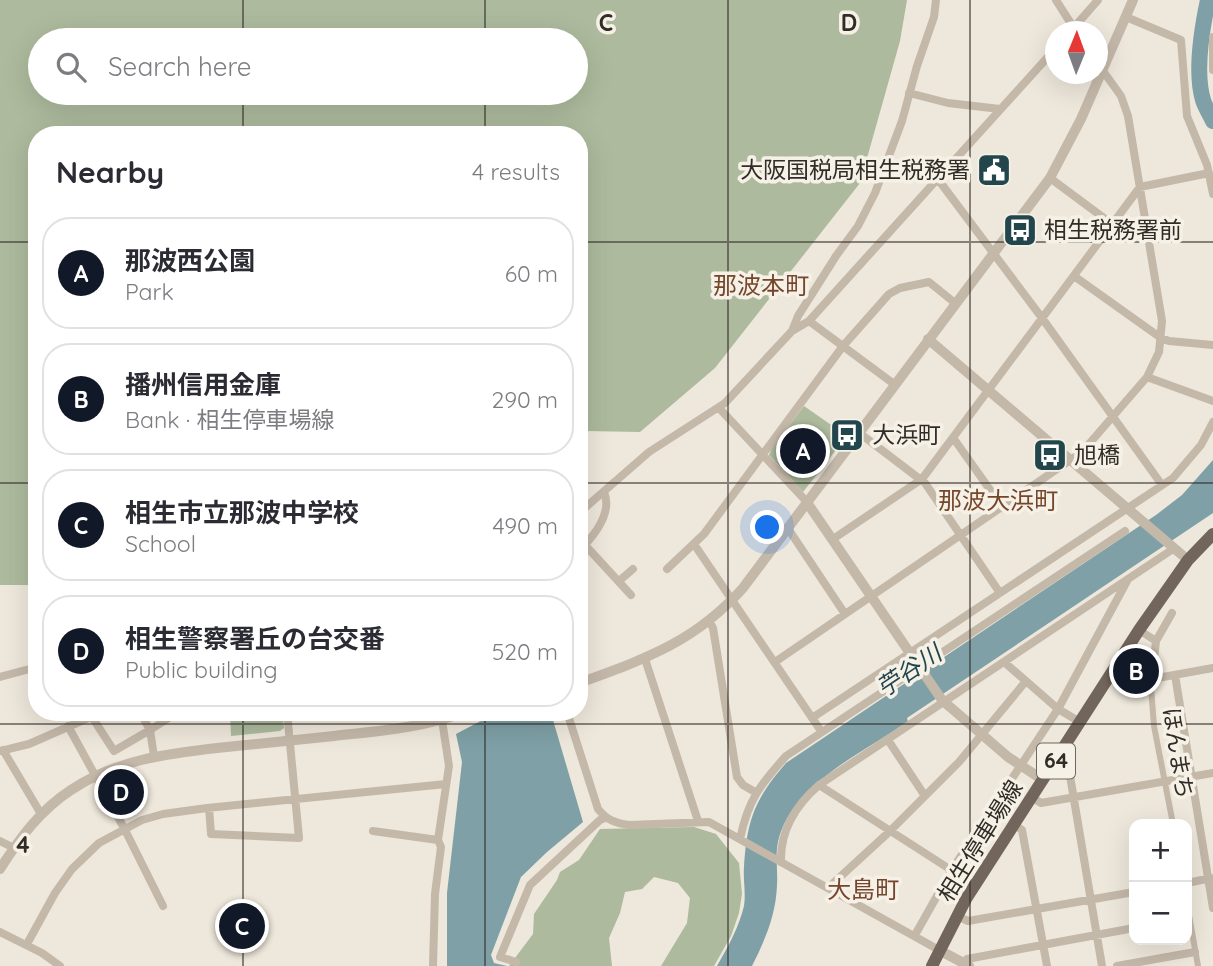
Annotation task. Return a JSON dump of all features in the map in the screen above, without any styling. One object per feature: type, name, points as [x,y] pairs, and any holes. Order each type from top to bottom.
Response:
[{"type":"main road","name":"相生停車場線","points":[[932,966],[957,916],[1139,630],[1188,560],[1213,534]]},
{"type":"street","points":[[792,331],[798,316],[867,210],[902,121],[934,17],[936,0]]},
{"type":"street","points":[[1056,0],[1068,21]]},
{"type":"street","points":[[1080,21],[1098,0]]},
{"type":"street","points":[[1108,52],[1133,0]]},
{"type":"street","points":[[1126,17],[1181,40],[1187,116],[1200,145],[1213,194]]},
{"type":"street","points":[[1213,37],[1213,70]]},
{"type":"street","points":[[588,505],[657,446],[719,408],[792,331],[809,321],[1045,59]]},
{"type":"street","points":[[775,662],[1072,461],[1114,417],[1155,364],[1162,321],[1140,187],[1125,106],[1108,78]]},
{"type":"street","points":[[588,680],[645,659],[676,644],[733,600],[1050,178],[1066,150],[1093,84]]},
{"type":"street","points":[[909,93],[948,103],[1000,110]]},
{"type":"street","points":[[833,538],[922,479],[1140,187],[1209,173]]},
{"type":"street","points":[[937,178],[1162,485]]},
{"type":"street","points":[[1050,178],[1112,225]]},
{"type":"street","points":[[1074,276],[1161,338],[1213,345]]},
{"type":"street","points":[[667,569],[694,544],[843,346],[889,294],[900,288],[929,282],[955,303]]},
{"type":"street","points":[[809,321],[894,384]]},
{"type":"street","points":[[928,339],[1188,560]]},
{"type":"street","points":[[1147,377],[1213,401]]},
{"type":"street","points":[[719,408],[806,501],[943,701],[1021,766],[1043,780]]},
{"type":"street","points":[[812,718],[1173,478],[1201,445],[1213,422]]},
{"type":"street","points":[[858,432],[922,479],[1000,593]]},
{"type":"street","points":[[954,439],[1003,508]]},
{"type":"street","points":[[588,542],[596,533],[604,512],[607,497],[604,492]]},
{"type":"street","points":[[787,527],[845,614]]},
{"type":"street","points":[[742,840],[744,821],[755,792],[786,756],[1125,531]]},
{"type":"street","points":[[694,544],[821,731]]},
{"type":"street","points":[[779,861],[782,839],[791,818],[798,805],[819,785],[1172,548]]},
{"type":"street","points":[[588,553],[631,594]]},
{"type":"street","points":[[619,581],[633,569]]},
{"type":"street","points":[[915,935],[951,871],[1058,709],[1128,579]]},
{"type":"street","points":[[1172,613],[1156,641],[1151,683],[1175,675],[1213,668]]},
{"type":"street","points":[[709,621],[713,628],[737,777],[743,785],[755,792]]},
{"type":"street","points":[[1139,630],[1156,641]]},
{"type":"street","points":[[645,659],[698,821]]},
{"type":"street","points":[[1004,662],[1058,709],[1080,722]]},
{"type":"street","points":[[0,677],[28,669]]},
{"type":"street","points":[[1175,675],[1213,908]]},
{"type":"street","points":[[828,888],[925,796],[983,735],[1026,681]]},
{"type":"street","name":"ほんまち","points":[[1151,683],[1154,726],[1172,819]]},
{"type":"street","points":[[41,814],[1,750],[29,744],[81,721]]},
{"type":"street","points":[[95,721],[114,751],[164,721]]},
{"type":"street","points":[[145,721],[150,730],[154,755]]},
{"type":"street","points":[[209,808],[211,834],[299,838],[288,721]]},
{"type":"street","points":[[416,721],[417,725]]},
{"type":"street","points":[[0,869],[41,814],[69,790],[96,775],[134,760],[154,755],[437,721]]},
{"type":"street","points":[[433,966],[435,894],[441,847],[438,840],[449,766],[442,721]]},
{"type":"street","points":[[571,721],[598,809],[605,818],[629,825],[698,821],[718,826],[966,965],[967,959],[1129,929]]},
{"type":"street","points":[[68,726],[163,906]]},
{"type":"street","points":[[888,740],[925,796]]},
{"type":"street","points":[[1058,757],[1068,764],[1102,966]]},
{"type":"street","points":[[1032,798],[1041,803],[1213,773]]},
{"type":"street","points":[[27,944],[55,893],[72,869],[91,849],[124,828],[163,814],[446,784]]},
{"type":"street","points":[[819,785],[976,886]]},
{"type":"street","points":[[516,962],[500,957],[530,885],[605,818]]},
{"type":"street","points":[[1015,825],[1022,830],[1047,966]]},
{"type":"street","points":[[373,831],[438,840]]},
{"type":"street","points":[[0,841],[14,848]]},
{"type":"street","points":[[1192,882],[1210,878]]},
{"type":"street","points":[[957,916],[968,921],[1129,893]]},
{"type":"street","points":[[0,932],[27,944],[60,966]]},
{"type":"street","points":[[1192,934],[1198,966]]},
{"type":"street","points":[[1117,966],[1195,952]]},
{"type":"green space","points":[[0,0],[907,0],[900,41],[860,183],[715,368],[640,432],[588,431],[588,126],[28,126],[28,585],[0,585]]},
{"type":"green space","points":[[804,406],[847,436],[803,492],[769,455]]},
{"type":"green space","points":[[230,721],[283,721],[284,728],[280,731],[231,736]]},
{"type":"green space","points":[[694,827],[716,834],[739,863],[742,894],[739,913],[731,936],[714,966],[661,966],[687,923],[690,898],[678,883],[654,877],[642,889],[625,892],[620,913],[609,938],[612,966],[509,966],[533,934],[534,914],[560,872],[579,860],[600,829]]},
{"type":"water","points":[[1213,460],[1213,513],[907,718],[908,722],[850,758],[813,787],[785,822],[778,842],[777,885],[772,917],[752,966],[717,966],[736,929],[744,906],[745,850],[754,810],[786,763],[1156,515],[1182,495]]},
{"type":"water","points":[[481,721],[553,721],[583,822],[521,877],[491,955],[494,963],[507,966],[447,966],[447,893],[462,762],[456,734]]},
{"type":"waterway","name":"苧谷川","points":[[1208,0],[1199,64],[1203,100],[1213,121]]},
{"type":"place","name":"大阪国税局相生税務署","points":[[994,170]]},
{"type":"place","name":"相生税務署前","points":[[1020,230]]},
{"type":"place","name":"大浜町","points":[[847,435]]},
{"type":"place","name":"那波西公園","points":[[803,451]]},
{"type":"place","name":"旭橋","points":[[1050,455]]},
{"type":"place","name":"播州信用金庫","points":[[1136,671]]},
{"type":"place","name":"相生警察署丘の台交番","points":[[121,792]]},
{"type":"place","name":"相生市立那波中学校","points":[[242,926]]},
{"type":"district","name":"那波本町","points":[[761,286]]},
{"type":"district","name":"那波大浜町","points":[[998,501]]},
{"type":"district","name":"大島町","points":[[863,890]]}]
